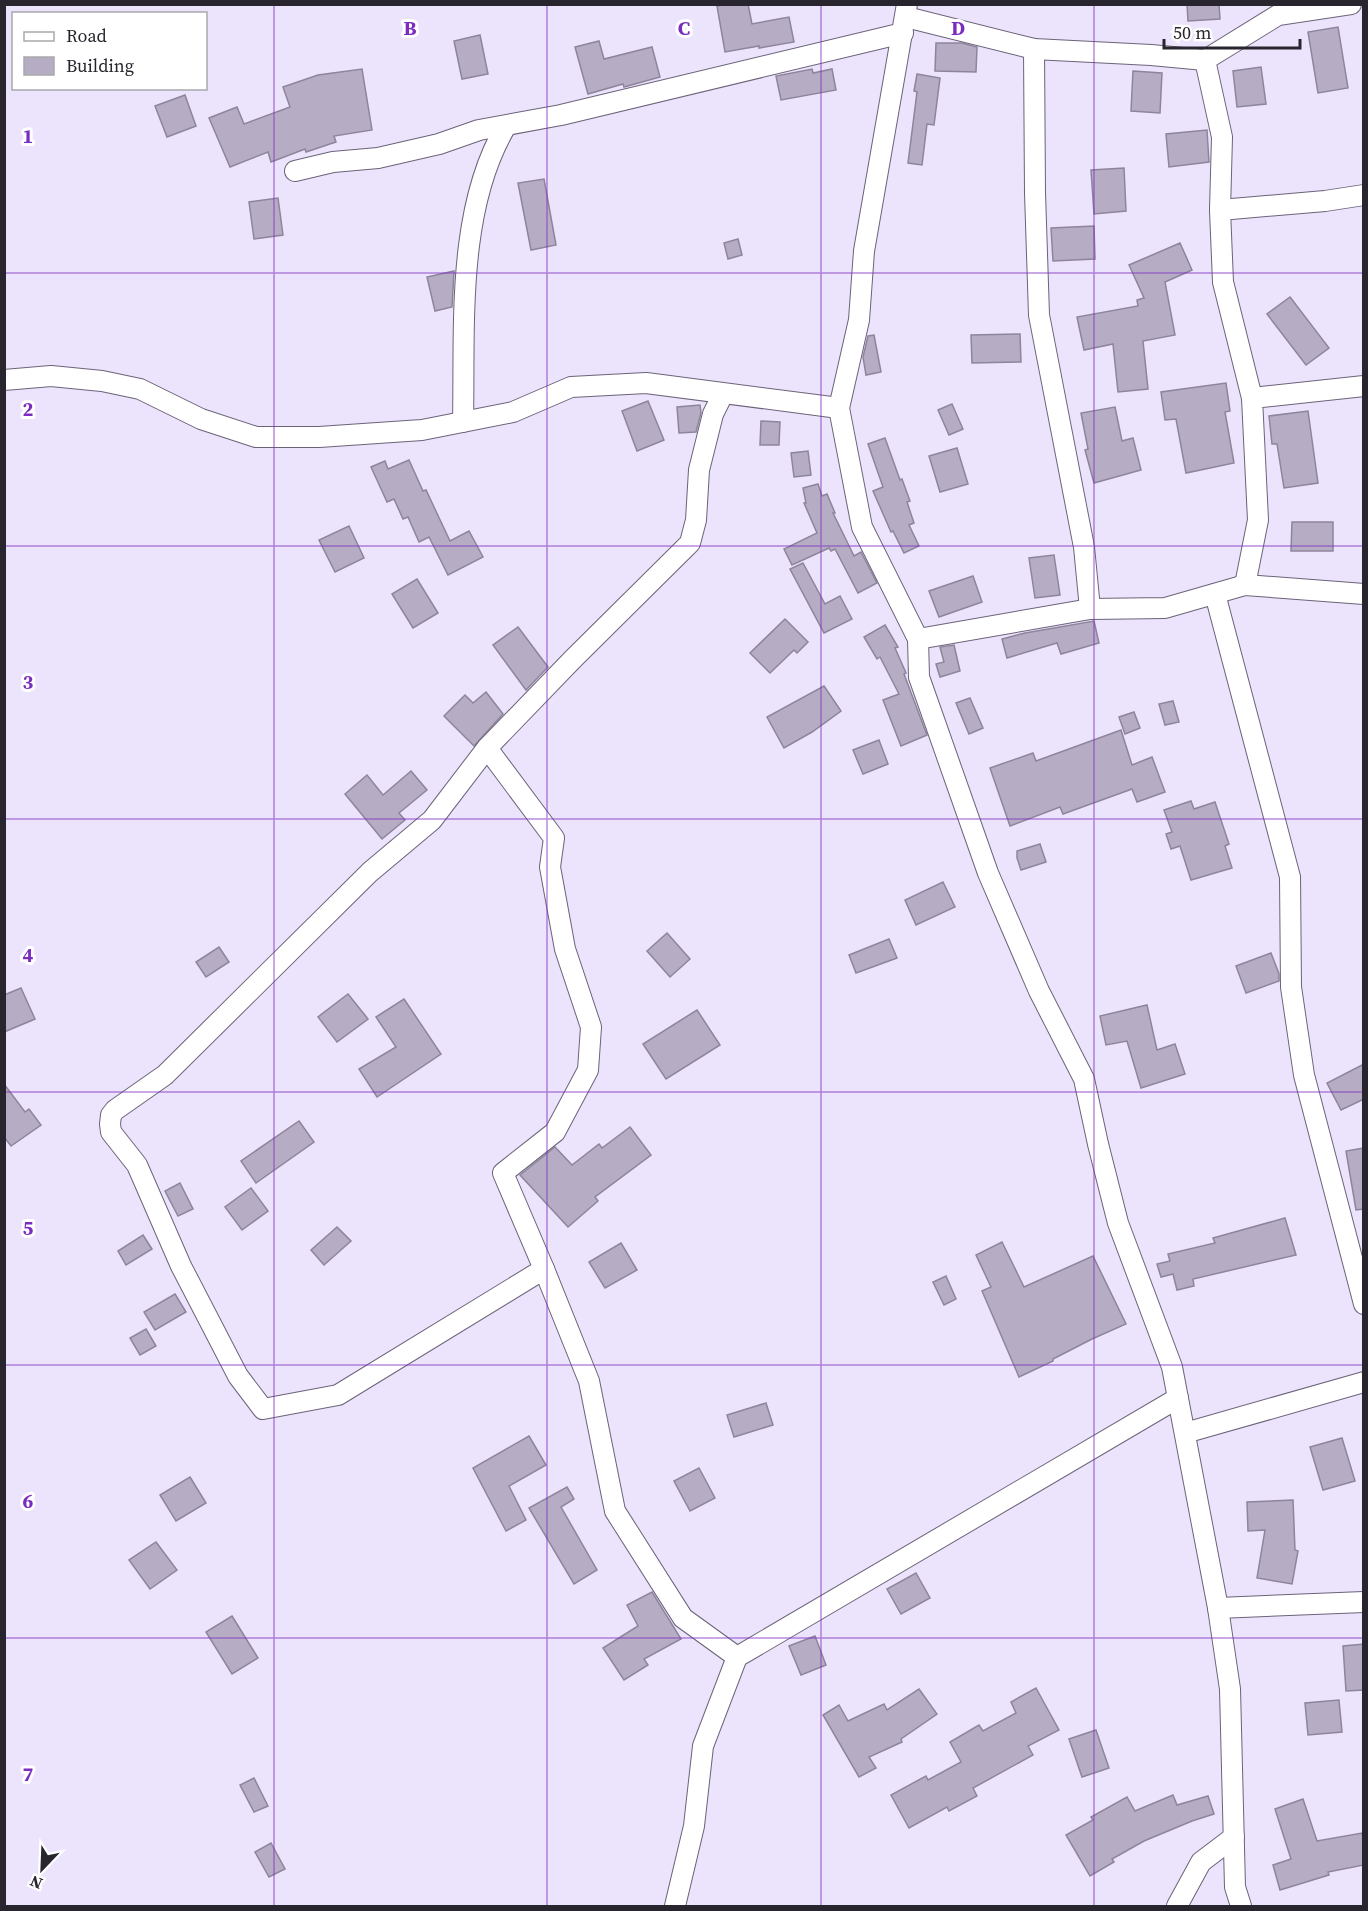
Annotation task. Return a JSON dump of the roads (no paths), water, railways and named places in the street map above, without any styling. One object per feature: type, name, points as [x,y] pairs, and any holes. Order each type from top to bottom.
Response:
[{"type":"street","points":[[295,171],[333,162],[378,158],[439,144],[479,130],[561,115],[905,18],[1034,49],[1205,60],[1278,15],[1351,4]]},
{"type":"street","points":[[905,18],[864,251],[859,320],[839,408],[862,528],[918,639],[919,677],[988,873],[1039,991],[1084,1079],[1118,1223],[1172,1367],[1218,1608],[1230,1689],[1235,1887],[1241,1906]]},
{"type":"street","points":[[1034,49],[1039,315],[1084,547],[1090,609]]},
{"type":"street","points":[[1205,60],[1222,137],[1220,210],[1223,282],[1252,398],[1258,520],[1245,585]]},
{"type":"street","points":[[463,422],[466,268],[469,234],[478,194],[493,147],[506,126]]},
{"type":"street","points":[[1220,210],[1325,201],[1364,195]]},
{"type":"street","points":[[4,380],[51,376],[102,381],[140,389],[201,419],[256,437],[319,437],[411,431],[513,412],[571,387],[646,383],[839,408]]},
{"type":"street","points":[[1252,398],[1364,386]]},
{"type":"street","points":[[544,1269],[338,1395],[263,1409],[238,1376],[181,1266],[136,1165],[111,1132],[111,1115],[165,1075],[370,872],[432,820],[487,748],[690,543],[696,520],[699,470],[713,414],[723,394]]},
{"type":"street","points":[[918,639],[1090,609],[1166,608],[1245,585],[1364,594]]},
{"type":"street","points":[[1215,594],[1290,877],[1291,987],[1304,1076],[1364,1304]]},
{"type":"street","points":[[487,748],[554,838],[550,867],[565,949],[591,1028],[588,1070],[555,1132],[503,1173],[589,1381],[615,1511],[683,1618],[737,1657]]},
{"type":"street","points":[[1185,1433],[1364,1382]]},
{"type":"street","points":[[675,1906],[694,1826],[703,1746],[737,1657],[1178,1398]]},
{"type":"street","points":[[1218,1608],[1364,1602]]},
{"type":"street","points":[[1177,1906],[1201,1862],[1234,1837]]}]
